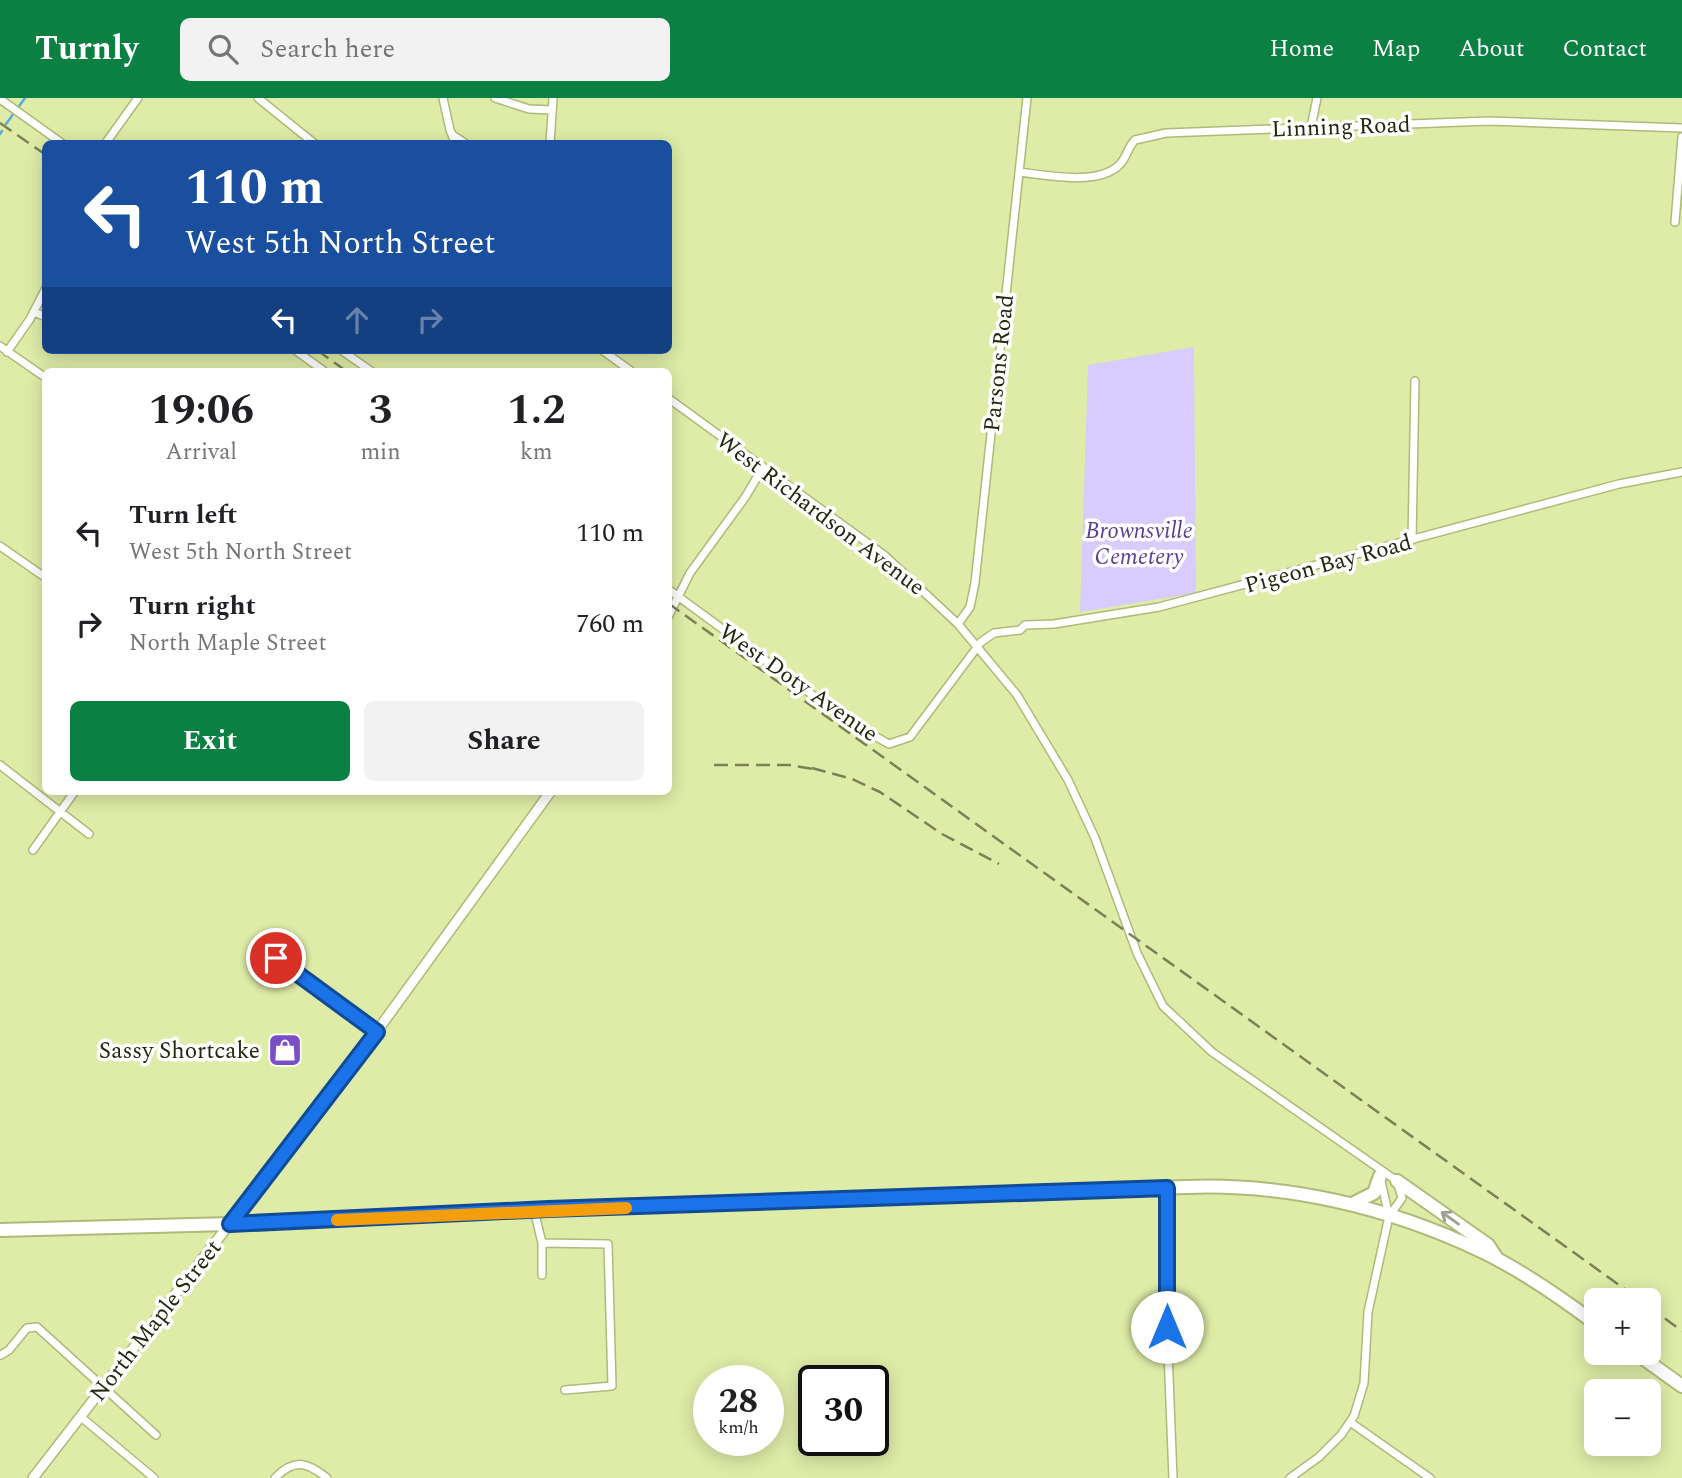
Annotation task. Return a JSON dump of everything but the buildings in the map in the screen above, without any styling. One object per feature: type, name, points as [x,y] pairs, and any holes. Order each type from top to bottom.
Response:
[{"type":"main road","points":[[1351,1204],[1374,1193],[1380,1176]]},
{"type":"main road","points":[[1398,1181],[1488,1245],[1497,1260]]},
{"type":"main road","points":[[0,1230],[230,1224],[1197,1186],[1266,1190],[1351,1204],[1389,1216],[1443,1235],[1497,1260],[1584,1316]]},
{"type":"main road","points":[[1653,1365],[1682,1386]]},
{"type":"street","points":[[107,140],[138,98]]},
{"type":"street","points":[[258,98],[310,140]]},
{"type":"street","points":[[443,98],[455,140]]},
{"type":"street","points":[[495,98],[529,109],[552,110]]},
{"type":"street","points":[[550,140],[553,98]]},
{"type":"street","name":"Parsons Road","points":[[958,624],[970,607],[975,583],[1027,98]]},
{"type":"street","points":[[1311,127],[1317,98]]},
{"type":"street","points":[[4,100],[59,140]]},
{"type":"street","name":"Linning Road","points":[[1019,172],[1088,178],[1107,173],[1120,164],[1131,144],[1141,137],[1166,133],[1523,121],[1682,128]]},
{"type":"street","points":[[1675,222],[1682,137]]},
{"type":"street","points":[[8,352],[42,296]]},
{"type":"street","points":[[34,312],[42,315]]},
{"type":"street","points":[[0,346],[42,375]]},
{"type":"street","points":[[301,354],[320,368]]},
{"type":"street","points":[[347,354],[367,368]]},
{"type":"street","points":[[608,354],[627,368]]},
{"type":"street","points":[[1412,540],[1415,381]]},
{"type":"street","name":"West Richardson Avenue","points":[[672,401],[884,555],[958,624],[1017,695],[1068,780],[1095,838],[1137,953],[1163,1006],[1212,1052],[1398,1181]]},
{"type":"street","points":[[672,608],[690,573],[746,496],[763,467]]},
{"type":"street","name":"Pigeon Bay Road","points":[[977,646],[994,633],[1020,630],[1025,625],[1054,624],[1159,607],[1619,484],[1682,472]]},
{"type":"street","points":[[0,546],[42,575]]},
{"type":"street","name":"West Doty Avenue","points":[[672,592],[848,721],[889,744],[910,737],[977,646]]},
{"type":"street","points":[[0,765],[89,834]]},
{"type":"street","points":[[33,850],[72,795]]},
{"type":"street","name":"North Maple Street","points":[[33,1478],[377,1032],[548,795]]},
{"type":"street","points":[[259,945],[314,989],[377,1032]]},
{"type":"street","name":"West Richardson Avenue","points":[[1360,1156],[1380,1176]]},
{"type":"street","points":[[1380,1176],[1389,1216]]},
{"type":"street","points":[[1290,1478],[1319,1457],[1350,1422],[1364,1383],[1368,1312],[1389,1216],[1402,1198],[1398,1181]]},
{"type":"street","points":[[1167,1188],[1167,1327],[1173,1478]]},
{"type":"street","points":[[534,1210],[542,1243],[542,1275]]},
{"type":"street","points":[[542,1243],[608,1244],[611,1386],[565,1390]]},
{"type":"street","points":[[1,1355],[9,1350],[27,1328],[37,1327],[156,1436]]},
{"type":"street","points":[[81,1417],[154,1478]]},
{"type":"street","points":[[1350,1422],[1430,1478]]},
{"type":"street","points":[[275,1478],[287,1466],[303,1462],[327,1478]]},
{"type":"green space","name":"Brownsville Cemetery","points":[[1194,347],[1196,593],[1080,612],[1088,365]]},
{"type":"waterway","points":[[6,124],[25,98]]},
{"type":"railway","points":[[0,123],[42,152]]},
{"type":"railway","points":[[323,354],[342,368]]},
{"type":"railway","points":[[672,606],[1623,1288]]},
{"type":"railway","points":[[714,765],[789,765],[819,770]]},
{"type":"railway","points":[[812,768],[852,779],[880,792],[942,834],[999,864]]},
{"type":"railway","points":[[1661,1316],[1682,1331]]},
{"type":"slow traffic","points":[[337,1220],[548,1209],[626,1208]]},
{"type":"place","name":"Sassy Shortcake","points":[[285,1050]]},
{"type":"route","points":[[276,958],[314,989],[377,1032],[230,1224],[548,1209],[1167,1188],[1167,1327]]}]
